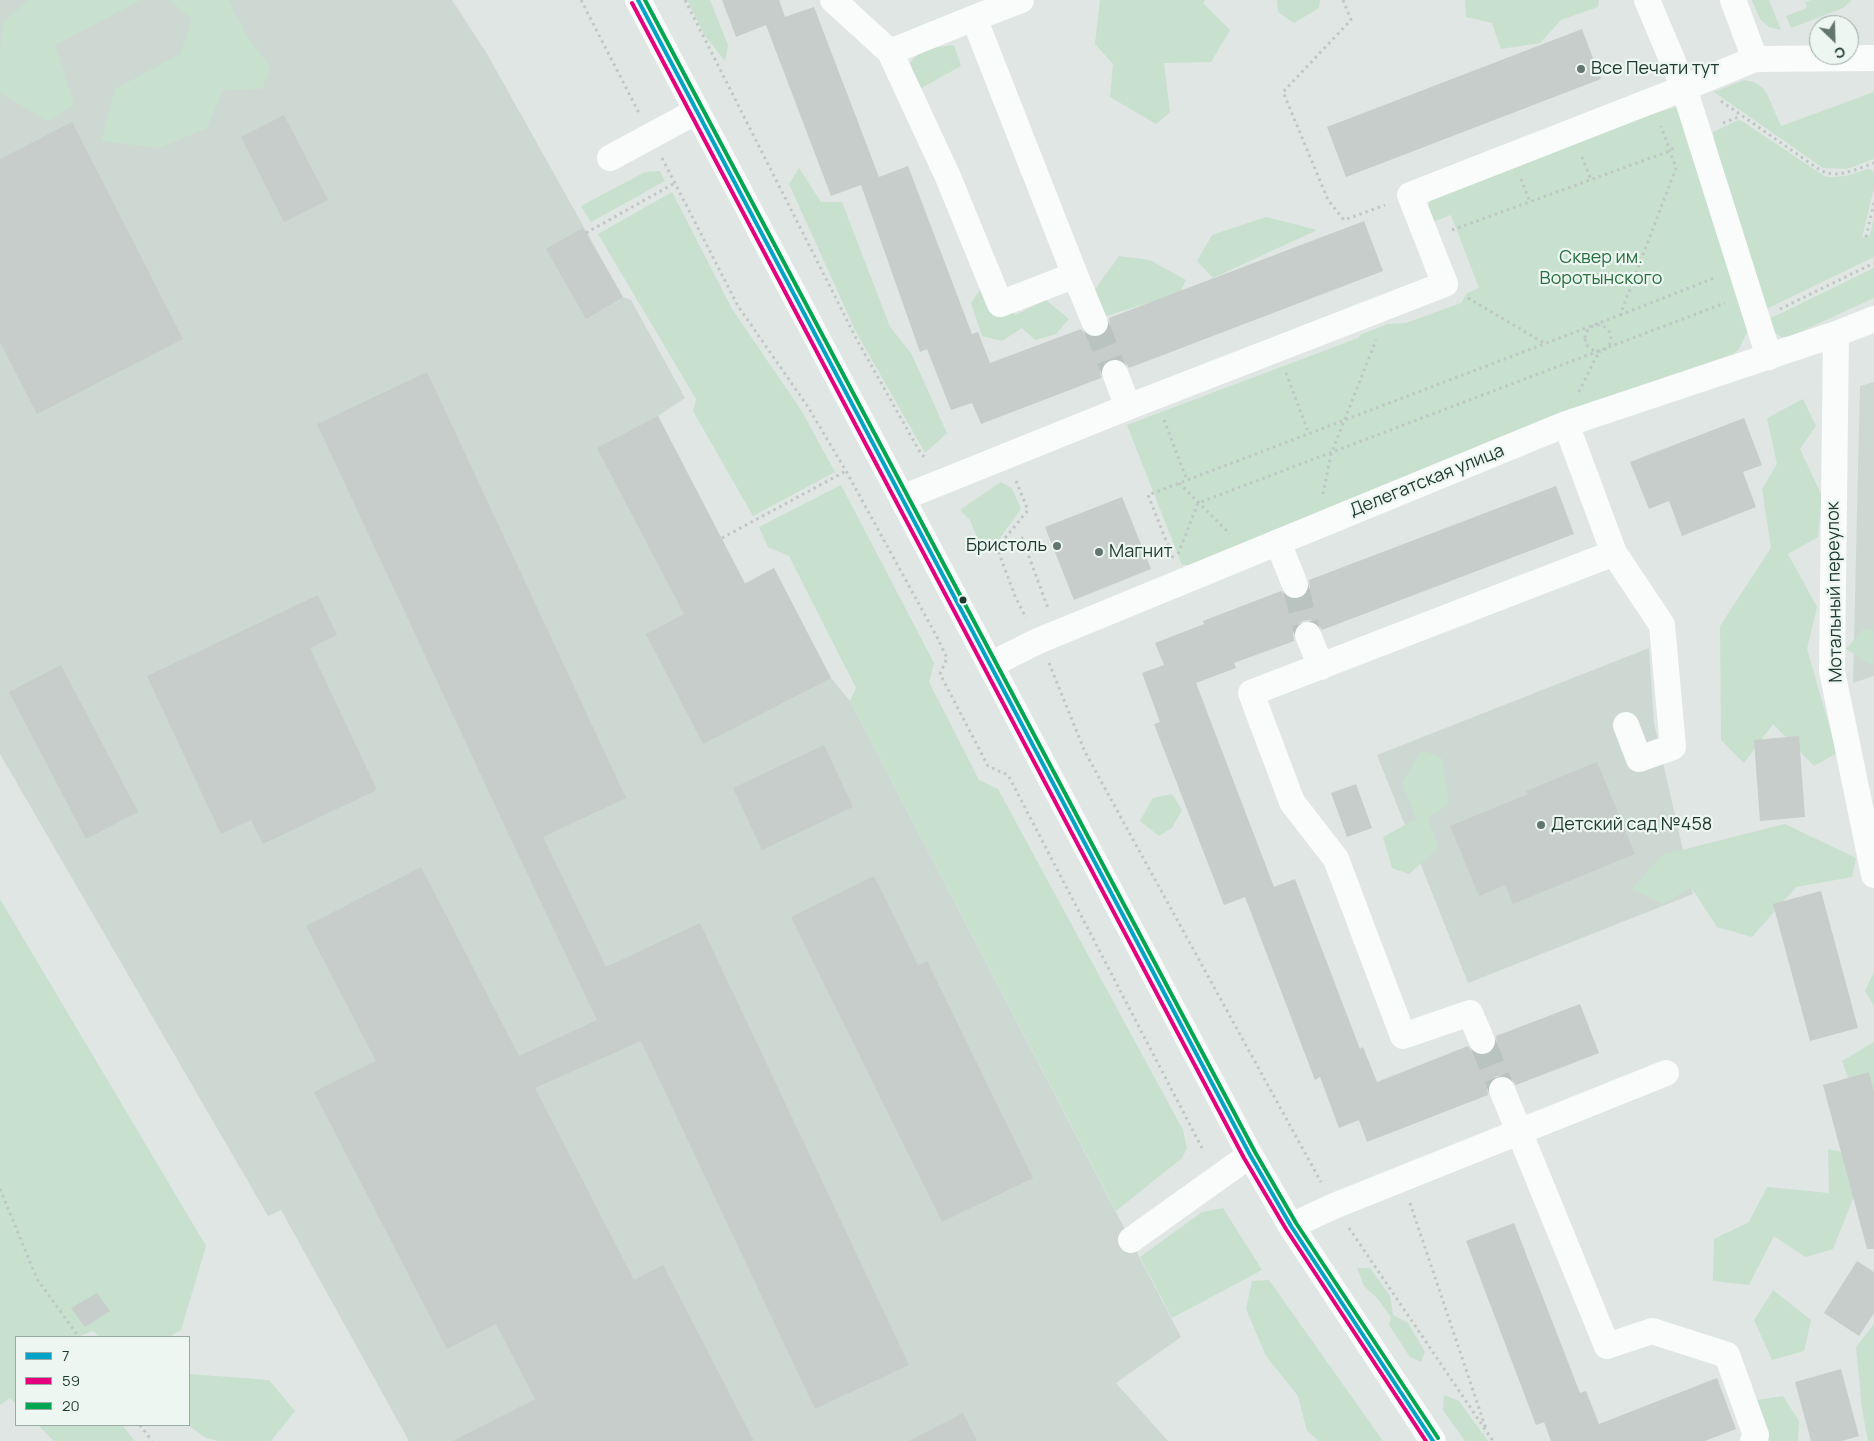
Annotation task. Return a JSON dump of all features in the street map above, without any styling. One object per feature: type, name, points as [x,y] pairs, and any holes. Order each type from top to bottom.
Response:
[{"type":"street","points":[[638,0],[1250,1155],[1291,1226],[1433,1441]]},
{"type":"street","points":[[833,0],[890,52],[948,177],[1000,304],[1075,275]]},
{"type":"street","points":[[890,52],[1021,0]]},
{"type":"street","points":[[1647,0],[1690,86],[1769,356]]},
{"type":"street","points":[[1733,0],[1755,59]]},
{"type":"street","points":[[974,18],[1095,323]]},
{"type":"street","points":[[902,498],[1128,407],[1445,284],[1410,195],[1755,59],[1874,58]]},
{"type":"street","points":[[610,158],[697,111]]},
{"type":"street","name":"Делегатская улица","points":[[990,666],[1038,641],[1566,424],[1836,334],[1874,319]]},
{"type":"street","name":"Мотальный переулок","points":[[1836,334],[1832,671],[1874,875]]},
{"type":"street","points":[[1115,373],[1128,407]]},
{"type":"street","points":[[1566,424],[1614,554],[1662,625],[1673,747],[1639,759],[1626,725]]},
{"type":"street","points":[[1278,542],[1295,585]]},
{"type":"street","points":[[1482,1041],[1470,1013],[1403,1036],[1336,859],[1292,802],[1251,694],[1614,554]]},
{"type":"street","points":[[1308,635],[1320,666]]},
{"type":"street","points":[[1291,1226],[1334,1206],[1666,1073]]},
{"type":"street","points":[[1502,1090],[1607,1346],[1652,1331],[1726,1355],[1756,1435],[1753,1441]]},
{"type":"street","points":[[1131,1240],[1250,1155]]},
{"type":"path","points":[[580,0],[738,306],[808,407],[846,471],[947,658],[940,674],[988,766],[1008,775],[1202,1148]]},
{"type":"path","points":[[685,0],[857,340],[921,454],[929,461]]},
{"type":"path","points":[[1343,0],[1351,20],[1283,92],[1328,200],[1344,220],[1410,195]]},
{"type":"path","points":[[1690,86],[1741,116],[1826,173],[1838,174],[1874,163]]},
{"type":"path","points":[[1720,125],[1741,116]]},
{"type":"path","points":[[1620,315],[1676,168],[1658,117]]},
{"type":"path","points":[[1427,239],[1670,151],[1677,145]]},
{"type":"path","points":[[586,233],[676,184]]},
{"type":"path","points":[[1866,237],[1874,202]]},
{"type":"path","points":[[1758,320],[1874,263]]},
{"type":"path","points":[[1718,276],[1594,326],[1148,495],[1174,562],[1198,504],[1727,303]]},
{"type":"path","points":[[1445,284],[1545,343]]},
{"type":"path","points":[[1316,526],[1331,454],[1389,307]]},
{"type":"path","points":[[1566,424],[1570,410],[1596,357],[1604,350],[1611,341],[1611,333],[1608,329],[1602,325],[1594,326],[1585,334],[1586,343],[1592,349],[1604,350]]},
{"type":"path","points":[[1278,350],[1309,434]]},
{"type":"path","points":[[1155,397],[1187,480]]},
{"type":"path","points":[[997,548],[1028,510],[1006,456]]},
{"type":"path","points":[[722,538],[846,471]]},
{"type":"path","points":[[1179,483],[1198,504],[1250,553]]},
{"type":"path","points":[[997,548],[1022,538],[1051,614]]},
{"type":"path","points":[[997,548],[1015,596],[1046,656],[1085,752],[1260,1067],[1334,1206],[1493,1441]]},
{"type":"path","points":[[1402,1179],[1488,1434]]},
{"type":"path","points":[[0,1189],[37,1278],[78,1336]]},
{"type":"path","points":[[141,1426],[152,1441]]},
{"type":"shaded area","points":[[0,0],[452,0],[486,52],[623,297],[631,300],[685,398],[658,416],[745,583],[774,568],[831,678],[850,701],[1181,1337],[1116,1383],[1168,1441],[409,1441],[281,1210],[268,1216],[0,754]]},
{"type":"shaded area","points":[[1874,382],[1874,676],[1853,683],[1860,386]]},
{"type":"shaded area","name":"Детский сад №458","points":[[1649,648],[1654,723],[1693,894],[1468,983],[1377,755]]},
{"type":"green space","points":[[29,0],[141,0],[55,45],[74,104],[49,122],[0,93],[0,48],[3,22]]},
{"type":"green space","points":[[170,0],[228,0],[247,36],[271,68],[262,89],[223,90],[207,128],[159,148],[101,141],[115,89],[180,54],[192,20]]},
{"type":"green space","points":[[687,0],[710,0],[728,45],[725,61],[705,36]]},
{"type":"green space","points":[[1100,0],[1205,0],[1203,3],[1230,30],[1211,62],[1164,63],[1170,112],[1156,124],[1110,97],[1113,64],[1095,44]]},
{"type":"green space","points":[[1277,0],[1320,0],[1319,8],[1294,23],[1278,12]]},
{"type":"green space","points":[[1465,0],[1599,0],[1598,7],[1561,20],[1540,43],[1501,49],[1492,23],[1466,17]]},
{"type":"green space","points":[[1752,0],[1769,0],[1781,30],[1769,27],[1760,19]]},
{"type":"green space","points":[[1811,0],[1852,0],[1843,8],[1825,15],[1809,15],[1809,21],[1791,28],[1786,16],[1807,8],[1805,2]]},
{"type":"green space","points":[[954,45],[961,66],[918,90],[905,69],[922,49]]},
{"type":"green space","points":[[1744,80],[1754,82],[1763,88],[1781,126],[1874,92],[1874,159],[1847,169],[1823,168],[1714,92]]},
{"type":"green space","name":"Сквер им. Воротынского","points":[[1676,107],[1680,112],[1747,320],[1747,332],[1739,349],[1733,354],[1546,418],[1189,565],[1182,565],[1127,425],[1358,338],[1360,335],[1388,324],[1406,323],[1461,303],[1467,293],[1479,288],[1451,215],[1430,221],[1426,212],[1430,201],[1649,115]]},
{"type":"green space","points":[[1738,120],[1824,176],[1846,176],[1868,169],[1874,172],[1874,188],[1862,238],[1870,235],[1874,217],[1874,257],[1764,310],[1718,167],[1713,132]]},
{"type":"green space","points":[[799,168],[821,202],[842,202],[890,327],[911,353],[947,433],[925,453],[856,332],[789,184]]},
{"type":"green space","points":[[660,171],[665,181],[591,222],[581,206],[645,172]]},
{"type":"green space","points":[[672,192],[732,309],[801,410],[835,472],[753,516],[693,411],[696,399],[598,234]]},
{"type":"green space","points":[[1266,217],[1317,230],[1213,278],[1197,261],[1212,235]]},
{"type":"green space","points":[[1119,256],[1150,260],[1186,280],[1180,293],[1103,317],[1086,302]]},
{"type":"green space","points":[[1874,268],[1874,298],[1789,337],[1778,335],[1767,320]]},
{"type":"green space","points":[[981,289],[1003,291],[1015,315],[1046,300],[1069,319],[1056,334],[1035,340],[1022,328],[1002,341],[982,336],[971,303]]},
{"type":"green space","points":[[1803,399],[1816,426],[1800,449],[1822,496],[1818,537],[1788,554],[1817,607],[1807,649],[1837,753],[1814,766],[1773,724],[1744,763],[1721,740],[1720,626],[1771,548],[1762,489],[1777,464],[1767,418]]},
{"type":"green space","points":[[1001,482],[1012,488],[1021,509],[997,542],[981,548],[970,520],[960,510]]},
{"type":"green space","points":[[841,485],[934,663],[929,682],[979,780],[998,789],[1183,1130],[1187,1148],[1182,1158],[1116,1211],[850,701],[856,688],[789,556],[768,547],[759,527]]},
{"type":"green space","points":[[1864,628],[1874,631],[1873,665],[1846,649]]},
{"type":"green space","points":[[1422,750],[1442,758],[1449,804],[1428,818],[1438,848],[1409,874],[1392,868],[1383,837],[1416,819],[1402,782]]},
{"type":"green space","points":[[1172,794],[1182,810],[1172,828],[1159,836],[1140,821],[1153,798]]},
{"type":"green space","points":[[1785,824],[1856,858],[1852,877],[1796,887],[1752,937],[1717,927],[1691,887],[1663,904],[1632,889],[1662,855]]},
{"type":"green space","points":[[0,899],[206,1246],[181,1330],[171,1336],[98,1336],[93,1331],[80,1336],[15,1336],[15,1403],[10,1398],[0,1405]]},
{"type":"green space","points":[[1874,972],[1874,1006],[1865,991]]},
{"type":"green space","points":[[1874,1042],[1874,1093],[1851,1086],[1842,1061]]},
{"type":"green space","points":[[1828,1149],[1850,1154],[1859,1184],[1833,1249],[1805,1257],[1774,1236],[1749,1285],[1713,1281],[1714,1239],[1749,1222],[1767,1187],[1829,1193]]},
{"type":"green space","points":[[1223,1208],[1262,1270],[1172,1318],[1140,1257],[1202,1212]]},
{"type":"green space","points":[[1357,1268],[1370,1268],[1390,1296],[1393,1315],[1408,1323],[1425,1352],[1421,1362],[1410,1357],[1389,1325],[1391,1317],[1378,1299],[1364,1286]]},
{"type":"green space","points":[[1269,1280],[1383,1441],[1319,1441],[1307,1431],[1298,1396],[1266,1356],[1246,1309],[1252,1281]]},
{"type":"green space","points":[[1773,1290],[1811,1320],[1804,1351],[1772,1360],[1754,1320]]},
{"type":"green space","points":[[1874,1324],[1874,1441],[1868,1441],[1862,1409],[1856,1347]]},
{"type":"green space","points":[[190,1374],[269,1380],[295,1411],[271,1441],[219,1441],[206,1438],[189,1426]]},
{"type":"green space","points":[[1444,1395],[1459,1401],[1488,1441],[1465,1441],[1443,1410]]},
{"type":"green space","points":[[1783,1396],[1799,1421],[1798,1441],[1770,1441],[1758,1423],[1757,1400]]},
{"type":"green space","points":[[39,1426],[123,1426],[135,1441],[54,1441]]},
{"type":"building","points":[[722,0],[779,0],[785,17],[814,7],[879,177],[908,166],[972,334],[978,332],[990,363],[1081,329],[1086,335],[1094,338],[1100,337],[1107,332],[1110,325],[1109,318],[1364,221],[1383,271],[1129,368],[1124,361],[1118,358],[1110,359],[1103,364],[1100,371],[1101,378],[981,424],[972,403],[951,410],[927,349],[920,352],[861,185],[831,196],[766,25],[736,37]]},
{"type":"building","points":[[1582,29],[1601,79],[1346,177],[1327,127]]},
{"type":"building","points":[[284,115],[328,200],[284,222],[241,137]]},
{"type":"building","points":[[72,122],[183,339],[37,414],[0,342],[0,159]]},
{"type":"building","points":[[583,228],[623,297],[586,319],[546,249]]},
{"type":"building","points":[[427,372],[626,798],[543,837],[606,967],[700,923],[909,1365],[815,1409],[641,1041],[535,1088],[634,1280],[663,1265],[754,1441],[453,1441],[535,1399],[496,1324],[447,1349],[314,1092],[376,1061],[306,926],[421,867],[519,1056],[597,1020],[317,424]]},
{"type":"building","points":[[658,416],[745,584],[774,568],[831,678],[703,744],[646,634],[684,614],[597,448]]},
{"type":"building","points":[[1744,418],[1762,465],[1743,472],[1756,507],[1682,536],[1669,501],[1649,509],[1630,462]]},
{"type":"building","points":[[1556,486],[1574,534],[1322,630],[1317,623],[1310,620],[1303,621],[1296,626],[1293,633],[1294,641],[1234,663],[1236,668],[1196,683],[1274,887],[1295,879],[1360,1049],[1363,1047],[1377,1082],[1468,1046],[1473,1053],[1480,1056],[1487,1055],[1494,1050],[1497,1043],[1496,1036],[1580,1004],[1599,1053],[1516,1085],[1511,1078],[1504,1075],[1497,1076],[1490,1081],[1487,1088],[1488,1095],[1367,1142],[1359,1120],[1339,1128],[1320,1077],[1315,1080],[1245,897],[1224,905],[1154,724],[1160,722],[1142,673],[1164,665],[1155,643],[1204,624],[1203,621],[1281,591],[1292,600],[1300,599],[1307,594],[1310,587],[1309,580]]},
{"type":"building","name":"Магнит","points":[[1122,497],[1151,569],[1074,600],[1045,527]]},
{"type":"building","points":[[318,595],[337,635],[310,648],[377,790],[263,844],[251,820],[221,834],[147,676]]},
{"type":"building","points":[[61,665],[138,812],[86,839],[9,692]]},
{"type":"building","points":[[1799,736],[1805,817],[1760,821],[1754,740]]},
{"type":"building","points":[[824,745],[853,807],[762,850],[733,788]]},
{"type":"building","points":[[1597,762],[1635,854],[1513,904],[1505,885],[1479,896],[1450,826],[1528,794],[1526,791]]},
{"type":"building","points":[[1356,784],[1372,828],[1347,837],[1331,793]]},
{"type":"building","points":[[874,876],[918,965],[927,961],[1033,1178],[942,1222],[791,917]]},
{"type":"building","points":[[1821,891],[1858,1028],[1810,1041],[1773,904]]},
{"type":"building","points":[[1869,1072],[1874,1093],[1874,1249],[1867,1249],[1823,1085]]},
{"type":"building","points":[[1514,1223],[1580,1393],[1586,1391],[1599,1424],[1717,1378],[1736,1429],[1705,1441],[1551,1441],[1544,1422],[1536,1425],[1466,1241]]},
{"type":"building","points":[[1857,1261],[1874,1272],[1874,1313],[1859,1336],[1824,1313]]},
{"type":"building","points":[[97,1293],[110,1311],[85,1327],[71,1308]]},
{"type":"building","points":[[1841,1369],[1859,1436],[1842,1441],[1811,1441],[1795,1382]]},
{"type":"building","points":[[963,1413],[977,1441],[909,1441]]},
{"type":"tunnel","points":[[1095,323],[1115,373]]},
{"type":"tunnel","points":[[1295,585],[1308,635]]},
{"type":"tunnel","points":[[1482,1041],[1502,1090]]},
{"type":"transit line","name":"7","points":[[638,0],[1250,1155],[1291,1226],[1433,1441]]},
{"type":"transit line","name":"20","points":[[645,0],[1255,1152],[1296,1223],[1438,1438]]},
{"type":"transit line","name":"59","points":[[632,3],[1244,1158],[1286,1229],[1426,1441]]},
{"type":"place","name":"Все Печати тут","points":[[1581,69]]},
{"type":"place","name":"Бристоль","points":[[1057,546]]},
{"type":"place","name":"Магнит","points":[[1099,552]]},
{"type":"place","name":"Детский сад №458","points":[[1541,825]]}]
